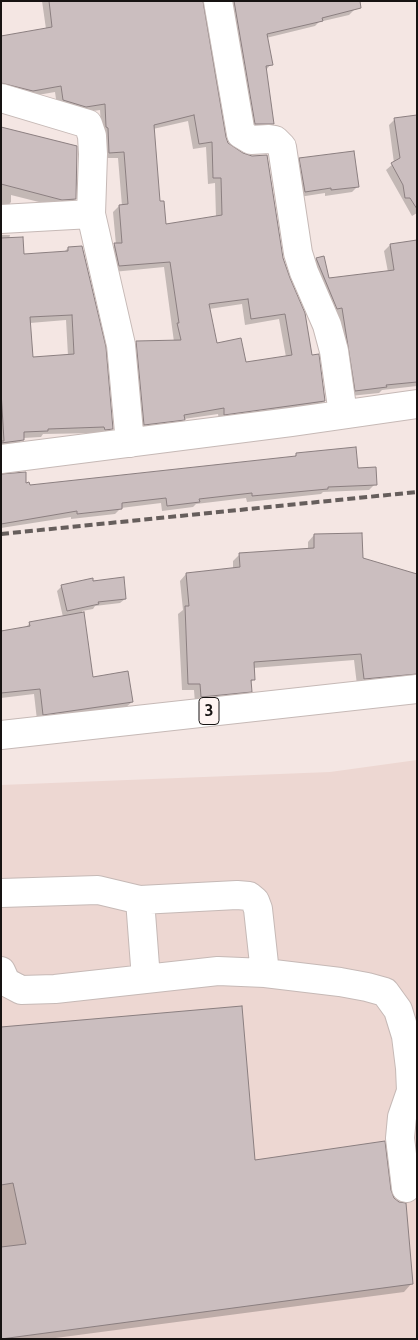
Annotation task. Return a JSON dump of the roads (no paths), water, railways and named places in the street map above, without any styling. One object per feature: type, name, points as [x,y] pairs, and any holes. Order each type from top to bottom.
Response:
[{"type":"main road","points":[[218,1],[241,134],[251,140],[274,140],[282,147],[298,253],[304,272],[327,325],[334,351],[343,414]]},
{"type":"main road","points":[[1,98],[88,124],[91,129],[93,145],[91,214],[121,345],[130,443]]},
{"type":"main road","points":[[1,219],[91,214]]},
{"type":"main road","points":[[1,459],[417,404]]},
{"type":"main road","name":"3","points":[[1,735],[417,689]]},
{"type":"main road","points":[[1,893],[98,890],[140,900],[249,896],[255,901],[258,908],[265,973]]},
{"type":"main road","points":[[140,900],[146,979]]},
{"type":"main road","points":[[1,971],[6,982],[21,990],[55,989],[218,971],[265,973],[367,987],[385,992],[398,1010],[406,1036],[410,1068],[411,1091],[402,1118],[400,1138],[406,1188]]},
{"type":"railway","points":[[1,534],[417,492]]}]
